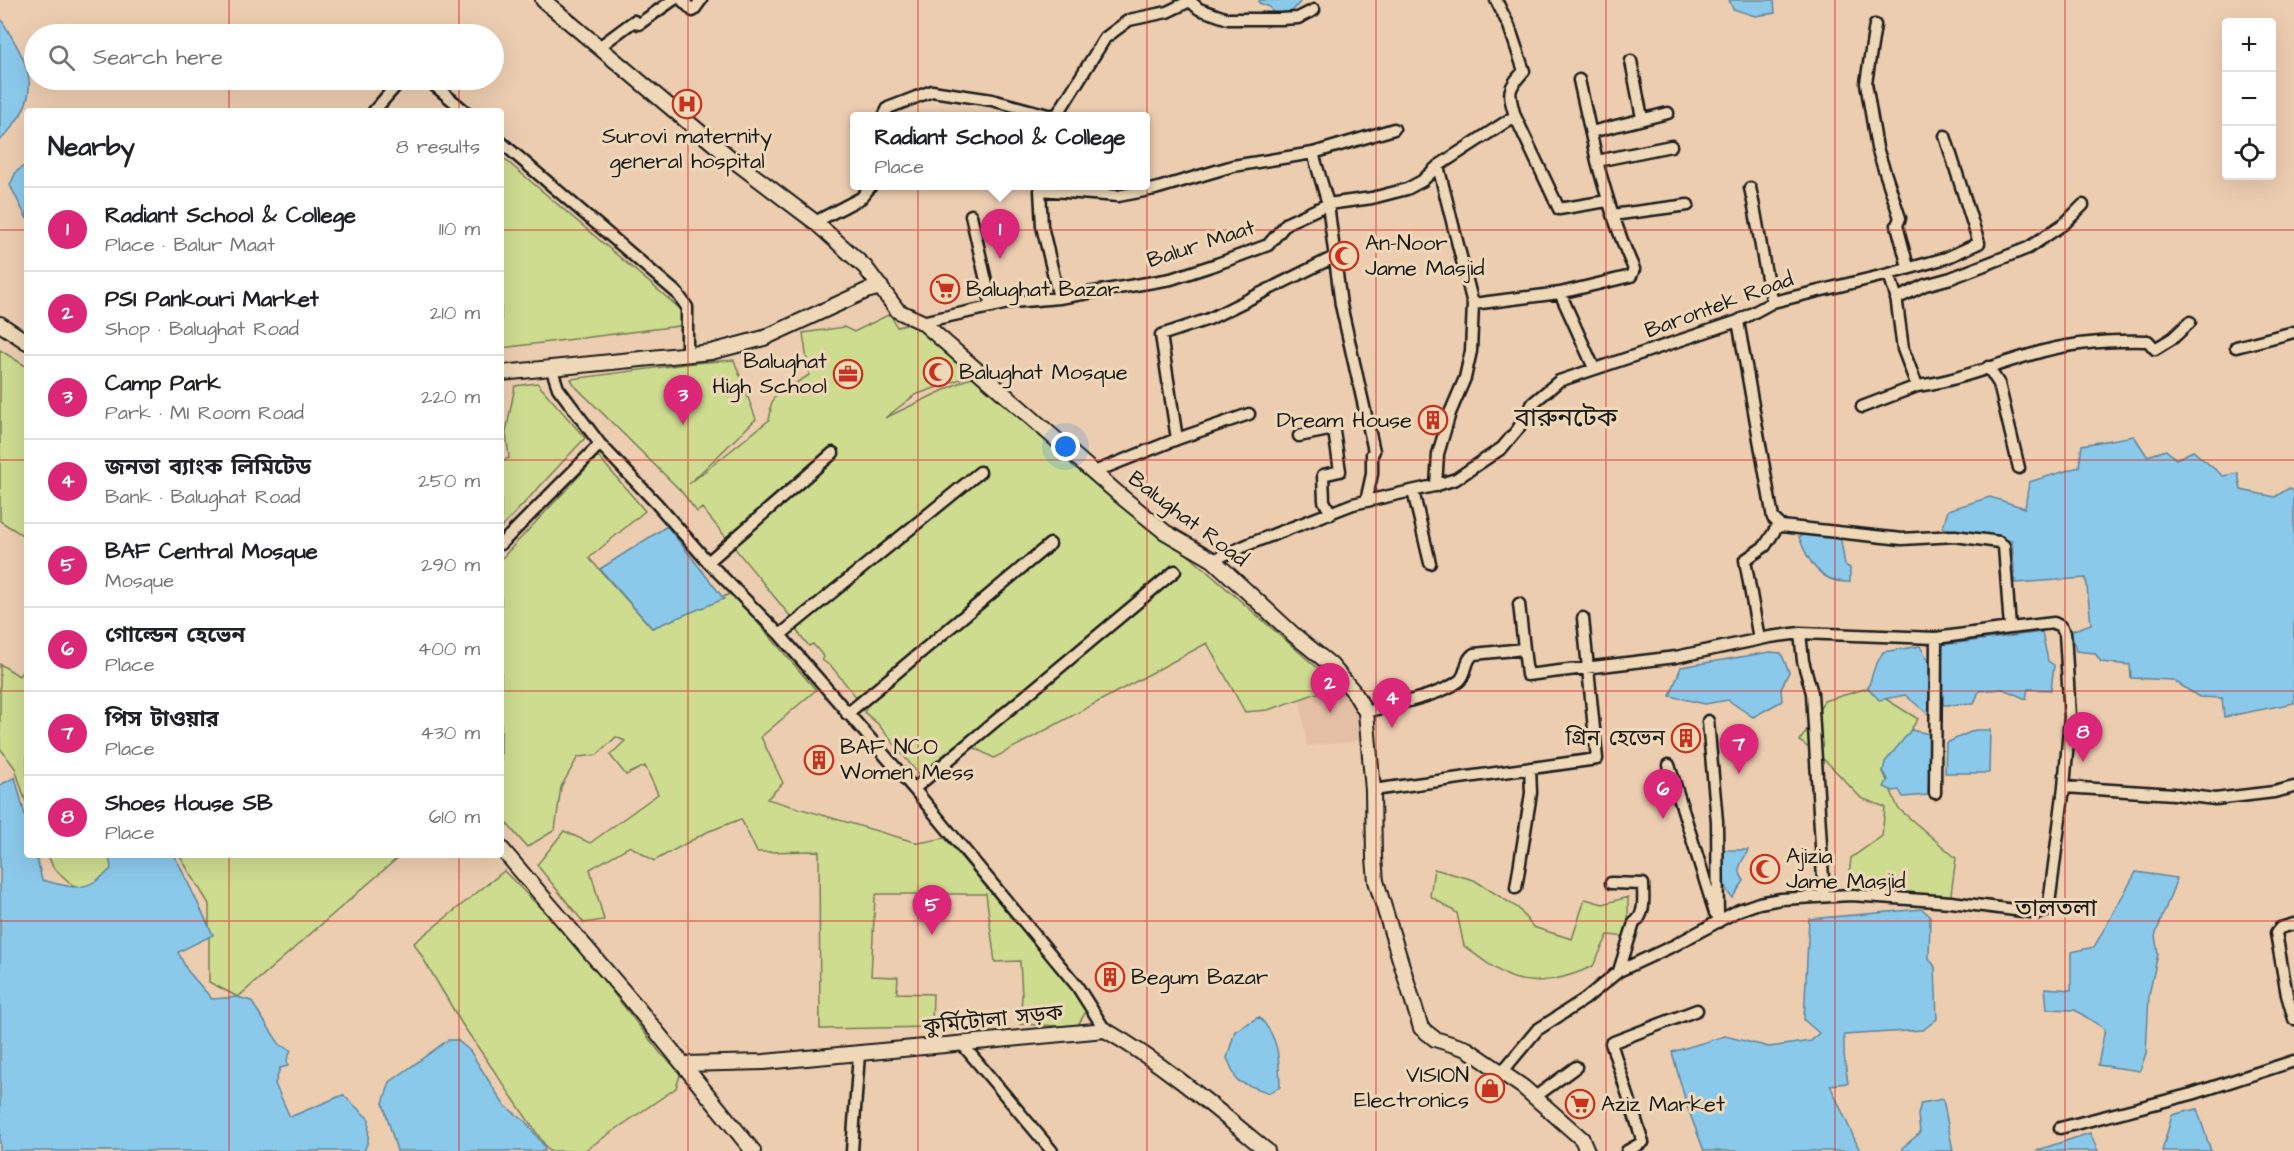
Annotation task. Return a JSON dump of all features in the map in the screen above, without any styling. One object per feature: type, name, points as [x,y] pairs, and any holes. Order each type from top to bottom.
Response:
[{"type":"street","name":"Balughat Road","points":[[543,0],[733,160],[816,222],[865,267],[898,311],[922,322],[1165,532],[1213,560],[1294,635],[1331,665],[1354,692],[1366,712],[1373,790],[1376,881],[1421,1028],[1436,1039],[1467,1048],[1502,1072],[1535,1097],[1582,1139],[1587,1151]]},
{"type":"street","points":[[599,47],[634,21],[639,24],[674,0]]},
{"type":"street","points":[[682,0],[693,11],[701,0]]},
{"type":"street","points":[[1059,112],[1105,38],[1129,20],[1167,12],[1190,0],[1199,9],[1228,19],[1281,20],[1298,18],[1314,10]]},
{"type":"street","points":[[1496,0],[1509,26],[1524,71],[1511,85],[1510,98],[1515,116],[1559,210],[1607,201]]},
{"type":"street","points":[[1875,25],[1866,83],[1877,148],[1900,218],[1897,225],[1908,267]]},
{"type":"street","points":[[1631,61],[1642,118]]},
{"type":"street","points":[[1473,304],[1560,293],[1631,276],[1634,273],[1607,201],[1579,80]]},
{"type":"street","points":[[377,108],[392,90]]},
{"type":"street","points":[[440,90],[461,108]]},
{"type":"street","points":[[886,112],[888,108],[932,91],[992,100],[1037,112]]},
{"type":"street","points":[[1591,132],[1668,113]]},
{"type":"street","name":"Balur Maat","points":[[922,322],[1013,302],[1059,298],[1171,279],[1216,264],[1268,245],[1287,223],[1328,204],[1372,198],[1407,189],[1515,116]]},
{"type":"street","points":[[1150,190],[1233,166],[1313,153],[1394,129]]},
{"type":"street","name":"Barontek Road","points":[[1213,560],[1249,544],[1366,501],[1436,486],[1456,479],[1502,448],[1518,429],[1533,403],[1559,381],[1738,321],[1773,302],[1946,258],[1979,243],[1945,136]]},
{"type":"street","points":[[504,145],[677,293],[687,307],[687,354]]},
{"type":"street","points":[[1598,161],[1671,147]]},
{"type":"street","points":[[1313,153],[1328,204],[1341,305],[1374,451],[1366,501]]},
{"type":"street","points":[[1436,486],[1438,454],[1450,412],[1465,378],[1471,351],[1473,304],[1438,166]]},
{"type":"street","points":[[1750,188],[1761,238],[1766,279],[1773,302]]},
{"type":"street","points":[[816,222],[861,198],[868,190]]},
{"type":"street","points":[[1059,298],[1042,226],[1040,190],[1118,196],[1150,190]]},
{"type":"street","points":[[1612,215],[1688,205]]},
{"type":"street","points":[[1896,299],[1925,285],[1951,278],[2028,248],[2065,223],[2083,205]]},
{"type":"street","points":[[971,215],[992,307]]},
{"type":"street","points":[[1177,439],[1175,413],[1161,335],[1209,319],[1334,257]]},
{"type":"street","points":[[1889,274],[1896,299],[1903,349],[1917,386]]},
{"type":"street","points":[[504,373],[711,352],[764,338],[866,291],[881,287]]},
{"type":"street","points":[[1560,293],[1594,368]]},
{"type":"street","points":[[1738,321],[1773,518],[1779,524],[1902,539],[1955,536],[1999,542],[2004,546],[2010,628]]},
{"type":"street","points":[[1862,407],[1917,386],[1941,383],[2036,353],[2085,344],[2148,341],[2155,349],[2173,338],[2190,322]]},
{"type":"street","points":[[0,324],[24,340]]},
{"type":"street","points":[[2236,347],[2294,332]]},
{"type":"street","points":[[551,367],[558,388],[600,444],[708,562],[780,635],[914,789],[1077,986],[1105,1030],[1132,1046],[1186,1085],[1267,1151]]},
{"type":"street","points":[[1988,367],[1999,384],[2019,468]]},
{"type":"street","points":[[1094,472],[1177,439],[1249,414]]},
{"type":"street","points":[[1299,436],[1334,431],[1340,471],[1323,475],[1323,501],[1331,514]]},
{"type":"street","points":[[504,541],[600,444]]},
{"type":"street","points":[[708,562],[833,453]]},
{"type":"street","points":[[780,635],[980,472]]},
{"type":"street","points":[[1413,491],[1430,563]]},
{"type":"street","points":[[1759,639],[1745,560],[1765,546],[1779,524]]},
{"type":"street","points":[[848,714],[1050,544]]},
{"type":"street","points":[[914,789],[1175,571]]},
{"type":"street","points":[[1502,1072],[1537,1030],[1585,999],[1618,971],[1739,910],[1759,903],[1781,898],[1851,896],[1914,899],[2046,912],[2062,808],[2070,717],[2065,633],[2060,626],[2054,623],[1936,638],[1800,633],[1759,639],[1676,657],[1527,675],[1519,604]]},
{"type":"street","points":[[1373,790],[1597,759],[1583,618]]},
{"type":"street","points":[[1800,633],[1803,661],[1812,693],[1824,896]]},
{"type":"street","points":[[1935,793],[1936,638]]},
{"type":"street","points":[[1366,712],[1449,688],[1462,679],[1469,657],[1474,654],[1524,649]]},
{"type":"street","points":[[1708,721],[1717,821],[1718,922]]},
{"type":"street","points":[[1669,765],[1718,922]]},
{"type":"street","points":[[1516,888],[1531,793],[1530,768]]},
{"type":"street","points":[[2064,787],[2215,799],[2274,792],[2294,787]]},
{"type":"street","points":[[504,852],[684,1064],[753,1151]]},
{"type":"street","points":[[1611,883],[1643,884],[1642,912],[1634,923],[1618,971]]},
{"type":"street","points":[[2294,924],[2280,928],[2276,933],[2294,1019]]},
{"type":"street","points":[[1627,1151],[1643,1142],[1611,1043],[1697,1010]]},
{"type":"street","name":"কুর্মিটোলা সড়ক","points":[[684,1064],[764,1062],[1105,1030]]},
{"type":"street","points":[[962,1044],[1052,1151]]},
{"type":"street","points":[[852,1151],[859,1054]]},
{"type":"street","points":[[2060,1128],[2192,1094],[2294,1061]]},
{"type":"street","points":[[1535,1097],[1576,1067]]},
{"type":"shaded area","points":[[1349,690],[1364,726],[1360,741],[1307,746],[1300,699]]},
{"type":"green space","points":[[504,159],[685,313],[679,326],[504,348]]},
{"type":"green space","points":[[890,314],[897,327],[910,323],[942,347],[972,375],[915,395],[885,418],[980,373],[1338,686],[1268,710],[1245,712],[1207,643],[994,758],[961,741],[919,775],[878,724],[864,712],[866,709],[832,667],[822,660],[824,657],[813,644],[809,646],[796,630],[799,627],[702,508],[697,512],[681,491],[574,385],[571,379],[734,360],[756,419],[689,484],[769,420],[774,397],[809,375],[803,333],[844,327],[854,332]]},
{"type":"green space","points":[[0,350],[24,365],[24,536],[0,521]]},
{"type":"green space","points":[[537,383],[585,438],[504,525],[504,460],[509,458],[506,432],[515,386]]},
{"type":"green space","points":[[598,456],[645,511],[589,558],[652,628],[732,593],[816,690],[761,737],[783,783],[767,799],[918,843],[945,838],[1088,1008],[1077,1027],[1020,1024],[1022,996],[1020,961],[995,962],[986,894],[877,894],[871,976],[898,977],[897,993],[933,994],[932,1027],[820,1029],[819,851],[757,852],[741,819],[707,832],[654,861],[630,846],[590,869],[604,920],[584,923],[537,865],[564,831],[590,843],[658,794],[645,766],[626,775],[610,755],[625,741],[616,737],[597,755],[578,757],[561,787],[555,830],[527,847],[504,820],[504,556]]},
{"type":"green space","points":[[0,664],[19,676],[24,669],[24,796],[15,768],[0,748]]},
{"type":"green space","points":[[1868,688],[1918,719],[1883,771],[1898,808],[1956,858],[1950,901],[1847,894],[1851,858],[1882,836],[1885,807],[1861,798],[1829,764],[1800,741],[1824,701]]},
{"type":"green space","points":[[49,858],[124,858],[128,881],[83,895],[53,867]]},
{"type":"green space","points":[[181,858],[398,858],[238,997],[209,982],[209,904]]},
{"type":"green space","points":[[1434,869],[1474,880],[1518,908],[1533,927],[1572,939],[1585,899],[1603,904],[1628,897],[1628,937],[1608,935],[1593,966],[1574,974],[1542,981],[1511,977],[1492,967],[1464,946],[1457,913],[1430,896]]},
{"type":"green space","points":[[504,871],[572,940],[661,1054],[681,1072],[676,1088],[584,1151],[549,1151],[462,1024],[414,943]]},
{"type":"water","points":[[1259,0],[1300,0],[1300,2],[1289,14],[1283,14],[1273,13],[1270,7],[1259,3]]},
{"type":"water","points":[[1729,0],[1774,0],[1775,13],[1755,16],[1733,9]]},
{"type":"water","points":[[0,17],[24,61],[24,90],[29,90],[29,95],[15,123],[0,140]]},
{"type":"water","points":[[24,166],[24,213],[10,185],[16,172]]},
{"type":"water","points":[[2134,436],[2147,456],[2166,450],[2176,459],[2193,451],[2223,476],[2238,473],[2241,490],[2275,497],[2289,488],[2294,492],[2294,703],[2224,717],[2222,698],[2199,697],[2173,680],[2131,678],[2130,665],[2101,662],[2095,653],[2076,651],[2071,631],[2091,624],[2086,578],[2015,583],[2012,541],[1943,528],[1948,510],[1990,497],[2025,508],[2029,482],[2079,467],[2082,445]]},
{"type":"water","points":[[667,526],[724,599],[652,628],[600,569]]},
{"type":"water","points":[[1806,533],[1840,535],[1845,565],[1850,568],[1850,582],[1831,579],[1817,570],[1811,563],[1799,537]]},
{"type":"water","points":[[2042,632],[2048,661],[2054,665],[2051,690],[2028,689],[2026,699],[2003,689],[1979,691],[1974,704],[1943,705],[1942,645]]},
{"type":"water","points":[[1920,646],[1931,666],[1931,710],[1928,714],[1905,695],[1879,700],[1868,688],[1883,652]]},
{"type":"water","points":[[1770,652],[1781,653],[1789,672],[1781,689],[1782,701],[1753,717],[1728,700],[1705,704],[1670,696],[1681,667]]},
{"type":"water","points":[[1911,730],[1930,734],[1928,795],[1903,797],[1899,790],[1893,791],[1884,787],[1888,779],[1883,771],[1885,762]]},
{"type":"water","points":[[1975,730],[1990,730],[1989,773],[1945,773],[1946,743]]},
{"type":"water","points":[[15,777],[24,812],[24,858],[37,858],[42,880],[71,887],[86,886],[111,869],[109,858],[175,858],[213,935],[178,952],[187,970],[212,999],[238,997],[251,1001],[280,1045],[291,1050],[287,1060],[288,1066],[280,1068],[275,1084],[290,1117],[343,1095],[369,1119],[368,1141],[364,1151],[0,1151],[0,785]]},
{"type":"water","points":[[1723,850],[1748,850],[1740,864],[1744,881],[1732,898],[1722,875]]},
{"type":"water","points":[[2136,872],[2177,878],[2155,936],[2158,954],[2149,995],[2146,1053],[2140,1071],[2098,1065],[2105,1029],[2075,1010],[2047,1009],[2045,988],[2071,990],[2071,952],[2094,947]]},
{"type":"water","points":[[1922,909],[1930,916],[1929,958],[1935,967],[1937,1019],[1923,1030],[1844,1035],[1848,1083],[1830,1085],[1860,1151],[1704,1151],[1687,1106],[1672,1052],[1725,1036],[1769,1047],[1811,1041],[1819,1033],[1804,1020],[1809,919]]},
{"type":"water","points":[[1259,1017],[1271,1033],[1277,1050],[1280,1087],[1269,1093],[1237,1081],[1227,1058],[1235,1031]]},
{"type":"water","points":[[448,1040],[457,1040],[470,1051],[504,1105],[526,1122],[544,1146],[545,1151],[397,1151],[383,1103],[390,1082]]},
{"type":"water","points":[[1943,1099],[1953,1151],[1903,1151],[1902,1148],[1920,1133],[1918,1115],[1921,1103]]},
{"type":"water","points":[[2197,1109],[2211,1151],[2162,1151],[2172,1115]]},
{"type":"water","points":[[2090,1133],[2098,1151],[2035,1151]]},
{"type":"place","name":"Surovi maternity general hospital","points":[[687,104]]},
{"type":"place","name":"An-Noor Jame Masjid","points":[[1344,256]]},
{"type":"place","name":"Radiant School & College","points":[[1000,259]]},
{"type":"place","name":"Balughat Bazar","points":[[945,289]]},
{"type":"place","name":"Balughat Mosque","points":[[938,372]]},
{"type":"place","name":"Balughat High School","points":[[848,374]]},
{"type":"place","name":"Dream House","points":[[1433,420]]},
{"type":"place","name":"Camp Park","points":[[683,425]]},
{"type":"place","name":"PSI Pankouri Market","points":[[1330,713]]},
{"type":"place","name":"জনতা ব্যাংক লিমিটেড","points":[[1392,728]]},
{"type":"place","name":"গ্রিন হেভেন","points":[[1686,738]]},
{"type":"place","name":"BAF NCO Women Mess","points":[[819,760]]},
{"type":"place","name":"Shoes House SB","points":[[2083,762]]},
{"type":"place","name":"পিস টাওয়ার","points":[[1739,774]]},
{"type":"place","name":"গোল্ডেন হেভেন","points":[[1663,819]]},
{"type":"place","name":"Ajizia Jame Masjid","points":[[1765,869]]},
{"type":"place","name":"BAF Central Mosque","points":[[932,935]]},
{"type":"place","name":"Begum Bazar","points":[[1110,977]]},
{"type":"place","name":"VISION Electronics","points":[[1490,1088]]},
{"type":"place","name":"Aziz Market","points":[[1580,1104]]},
{"type":"district","name":"বারুনটেক","points":[[1566,418]]},
{"type":"district","name":"তালতলা","points":[[2056,909]]}]
